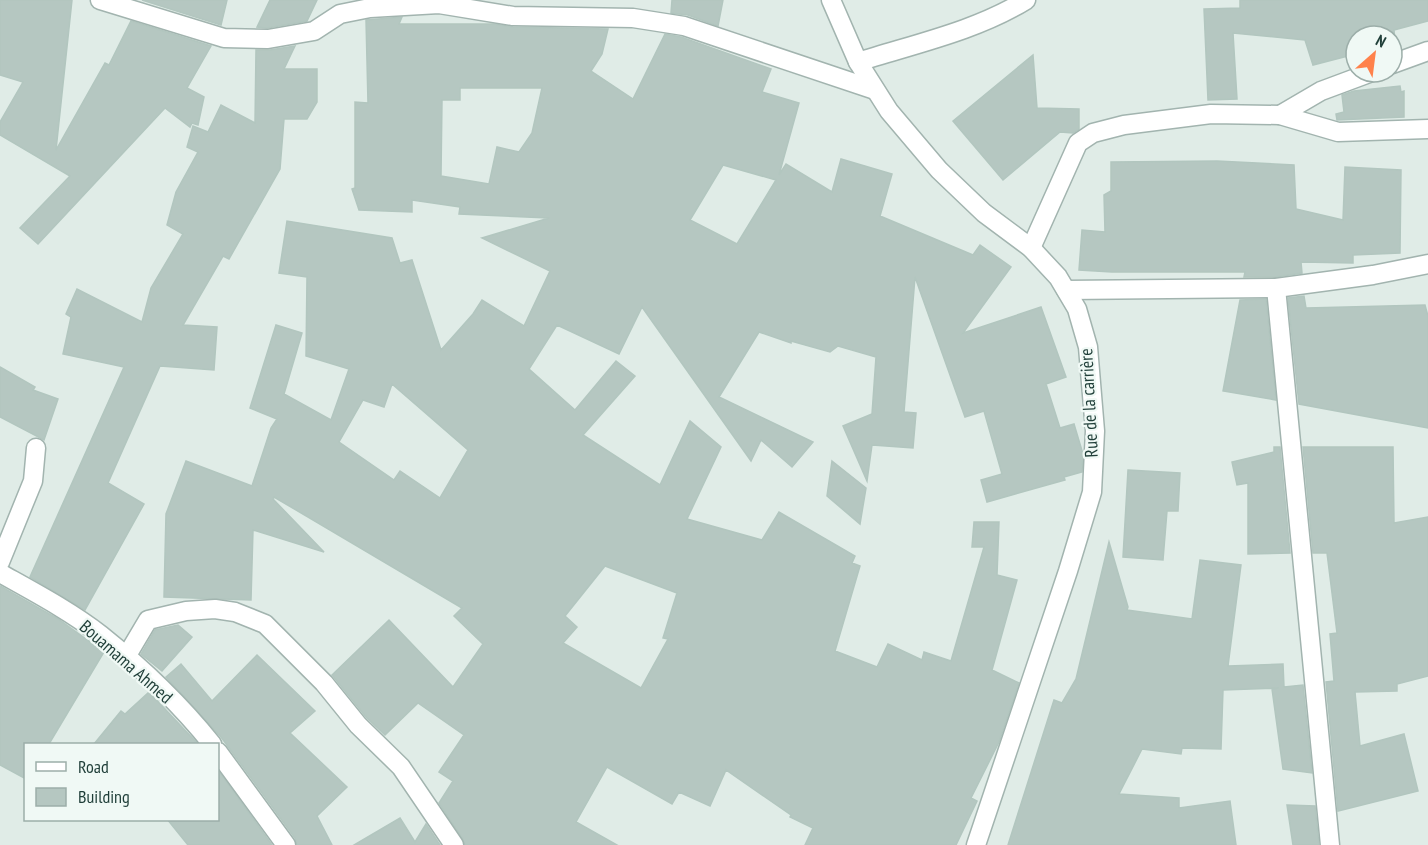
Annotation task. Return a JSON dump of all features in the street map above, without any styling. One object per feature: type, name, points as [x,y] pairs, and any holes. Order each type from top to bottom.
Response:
[{"type":"street","points":[[100,0],[224,38],[268,39],[314,31],[339,14],[370,8],[438,4],[513,16],[633,18],[684,26],[875,90]]},
{"type":"street","name":"Rue de la carrière","points":[[831,0],[858,62],[889,111],[939,170],[984,213],[1031,248],[1058,277],[1077,309],[1088,347],[1095,431],[1092,492],[1068,571],[976,845]]},
{"type":"street","points":[[858,62],[974,25],[1026,0]]},
{"type":"street","points":[[1404,60],[1428,51]]},
{"type":"street","points":[[1280,115],[1321,91],[1344,82]]},
{"type":"street","points":[[1031,248],[1078,143],[1093,133],[1124,125],[1211,114],[1280,115],[1338,132],[1428,129]]},
{"type":"street","points":[[1066,290],[1276,288],[1373,275],[1428,264]]},
{"type":"street","points":[[1276,288],[1330,845]]},
{"type":"street","points":[[0,562],[33,481],[36,448]]},
{"type":"street","name":"Bouamama Ahmed","points":[[0,573],[51,601],[100,635],[170,699],[211,743]]},
{"type":"street","points":[[126,657],[148,620],[163,615],[215,609],[235,612],[265,624],[324,683],[358,725],[401,767],[454,845]]},
{"type":"street","points":[[219,753],[286,845]]},
{"type":"building","points":[[0,0],[72,0],[56,150],[105,63],[109,65],[131,21],[211,46],[187,88],[204,97],[198,125],[192,123],[190,127],[165,108],[38,244],[20,228],[70,176],[0,135],[0,122],[23,82],[0,75]]},
{"type":"building","points":[[142,0],[227,0],[221,25]]},
{"type":"building","points":[[270,0],[317,0],[307,21],[267,28],[257,27]]},
{"type":"building","points":[[672,0],[723,0],[718,26],[688,15],[671,13]]},
{"type":"building","points":[[1240,0],[1428,0],[1428,21],[1404,27],[1404,24],[1344,24],[1344,57],[1313,65],[1305,40],[1233,33],[1237,99],[1208,100],[1204,9],[1240,8]]},
{"type":"building","points":[[402,17],[399,24],[494,24],[513,27],[608,29],[602,54],[591,71],[633,99],[665,34],[681,37],[771,69],[762,92],[799,103],[779,175],[786,164],[832,192],[841,159],[892,174],[880,216],[973,255],[980,245],[1011,267],[963,333],[1041,307],[1066,377],[1046,384],[1060,428],[1074,424],[1083,454],[1082,472],[1064,477],[1065,480],[987,502],[981,480],[1002,474],[984,411],[965,417],[915,277],[904,412],[916,413],[913,448],[872,445],[867,481],[843,426],[872,414],[876,357],[838,346],[830,352],[791,341],[791,343],[759,332],[719,397],[813,442],[792,467],[761,440],[751,461],[642,307],[619,354],[557,325],[529,369],[575,410],[616,361],[635,376],[583,435],[660,485],[690,421],[721,447],[687,519],[762,540],[779,512],[855,556],[852,563],[860,566],[835,651],[877,667],[888,644],[922,660],[924,652],[951,661],[984,547],[972,547],[974,522],[999,522],[997,575],[1017,580],[992,670],[1019,683],[999,742],[971,798],[977,801],[956,845],[805,845],[813,828],[790,817],[791,815],[726,770],[710,806],[679,792],[672,804],[607,767],[576,822],[617,845],[465,845],[439,803],[453,781],[439,772],[464,735],[418,703],[385,735],[366,717],[332,675],[389,620],[453,687],[483,644],[454,616],[462,608],[274,497],[273,499],[324,552],[253,530],[251,600],[164,597],[166,514],[186,461],[252,486],[271,428],[277,419],[250,408],[276,325],[302,333],[284,394],[331,420],[349,369],[306,356],[307,277],[279,273],[287,221],[392,238],[400,263],[412,260],[441,350],[473,314],[482,300],[524,326],[550,271],[482,238],[549,218],[459,214],[460,207],[412,200],[412,212],[359,210],[352,189],[355,188],[355,102],[368,103],[366,20]],"holes":[[[460,88],[542,88],[532,133],[519,152],[497,147],[489,184],[441,176],[442,100],[460,100]],[[723,165],[776,180],[737,244],[690,220]],[[392,384],[468,450],[440,498],[400,471],[394,480],[339,442],[363,400],[384,407]],[[605,566],[677,593],[663,638],[668,639],[641,688],[563,643],[577,627],[565,616]]]},
{"type":"building","points":[[295,46],[284,69],[317,69],[317,102],[307,119],[284,119],[280,169],[229,259],[223,256],[183,325],[217,327],[214,370],[160,366],[108,483],[144,504],[85,610],[30,577],[124,367],[63,354],[71,317],[66,314],[77,289],[142,322],[151,288],[183,234],[167,225],[176,192],[198,152],[187,147],[193,126],[208,132],[221,105],[255,123],[256,50]]},
{"type":"building","points":[[1033,55],[1037,108],[1079,109],[1079,129],[1073,133],[1060,132],[1003,180],[953,121]]},
{"type":"building","points":[[1400,86],[1401,92],[1404,91],[1404,117],[1337,120],[1336,114],[1344,112],[1342,95],[1354,91]]},
{"type":"building","points":[[1217,161],[1294,165],[1296,209],[1343,220],[1345,167],[1401,170],[1400,253],[1353,255],[1353,263],[1301,262],[1302,273],[1275,277],[1244,277],[1245,272],[1079,270],[1082,230],[1105,232],[1104,195],[1111,191],[1111,162]]},
{"type":"building","points":[[1304,296],[1306,308],[1425,305],[1428,316],[1428,428],[1299,404],[1288,298]]},
{"type":"building","points":[[1266,299],[1276,400],[1223,391],[1240,300]]},
{"type":"building","points":[[0,367],[35,387],[33,390],[58,399],[44,440],[0,417]]},
{"type":"building","points":[[1274,447],[1280,447],[1290,553],[1248,554],[1248,483],[1237,485],[1232,462],[1274,452]]},
{"type":"building","points":[[1303,447],[1393,447],[1394,523],[1428,517],[1428,676],[1397,684],[1397,691],[1355,692],[1360,746],[1404,734],[1418,791],[1338,811],[1326,682],[1334,681],[1330,634],[1337,633],[1327,553],[1313,553]]},
{"type":"building","points":[[832,461],[866,488],[860,524],[827,496]]},
{"type":"building","points":[[1128,470],[1180,473],[1178,511],[1167,511],[1163,560],[1123,557]]},
{"type":"building","points":[[1109,542],[1127,610],[1192,619],[1200,560],[1241,565],[1228,666],[1283,664],[1284,687],[1303,685],[1312,773],[1283,769],[1272,689],[1279,688],[1223,690],[1221,749],[1182,748],[1181,754],[1142,749],[1119,794],[1179,798],[1179,808],[1230,801],[1236,845],[1008,845],[1054,700],[1062,703],[1076,679]]},
{"type":"building","points":[[0,586],[58,619],[104,652],[50,743],[24,743],[24,778],[0,765]]},
{"type":"building","points":[[178,625],[192,637],[162,671],[141,654],[155,630]]},
{"type":"building","points":[[257,655],[315,711],[290,733],[347,787],[317,816],[332,845],[297,845],[295,838],[221,737],[166,677],[181,664],[212,701]]},
{"type":"building","points":[[149,692],[197,743],[95,743],[121,711],[125,714]]},
{"type":"building","points":[[219,771],[272,845],[188,845],[169,821],[219,821]]},
{"type":"building","points":[[1287,805],[1315,806],[1319,845],[1293,845]]},
{"type":"building","points":[[400,818],[415,842],[426,824],[440,845],[354,845]]}]
